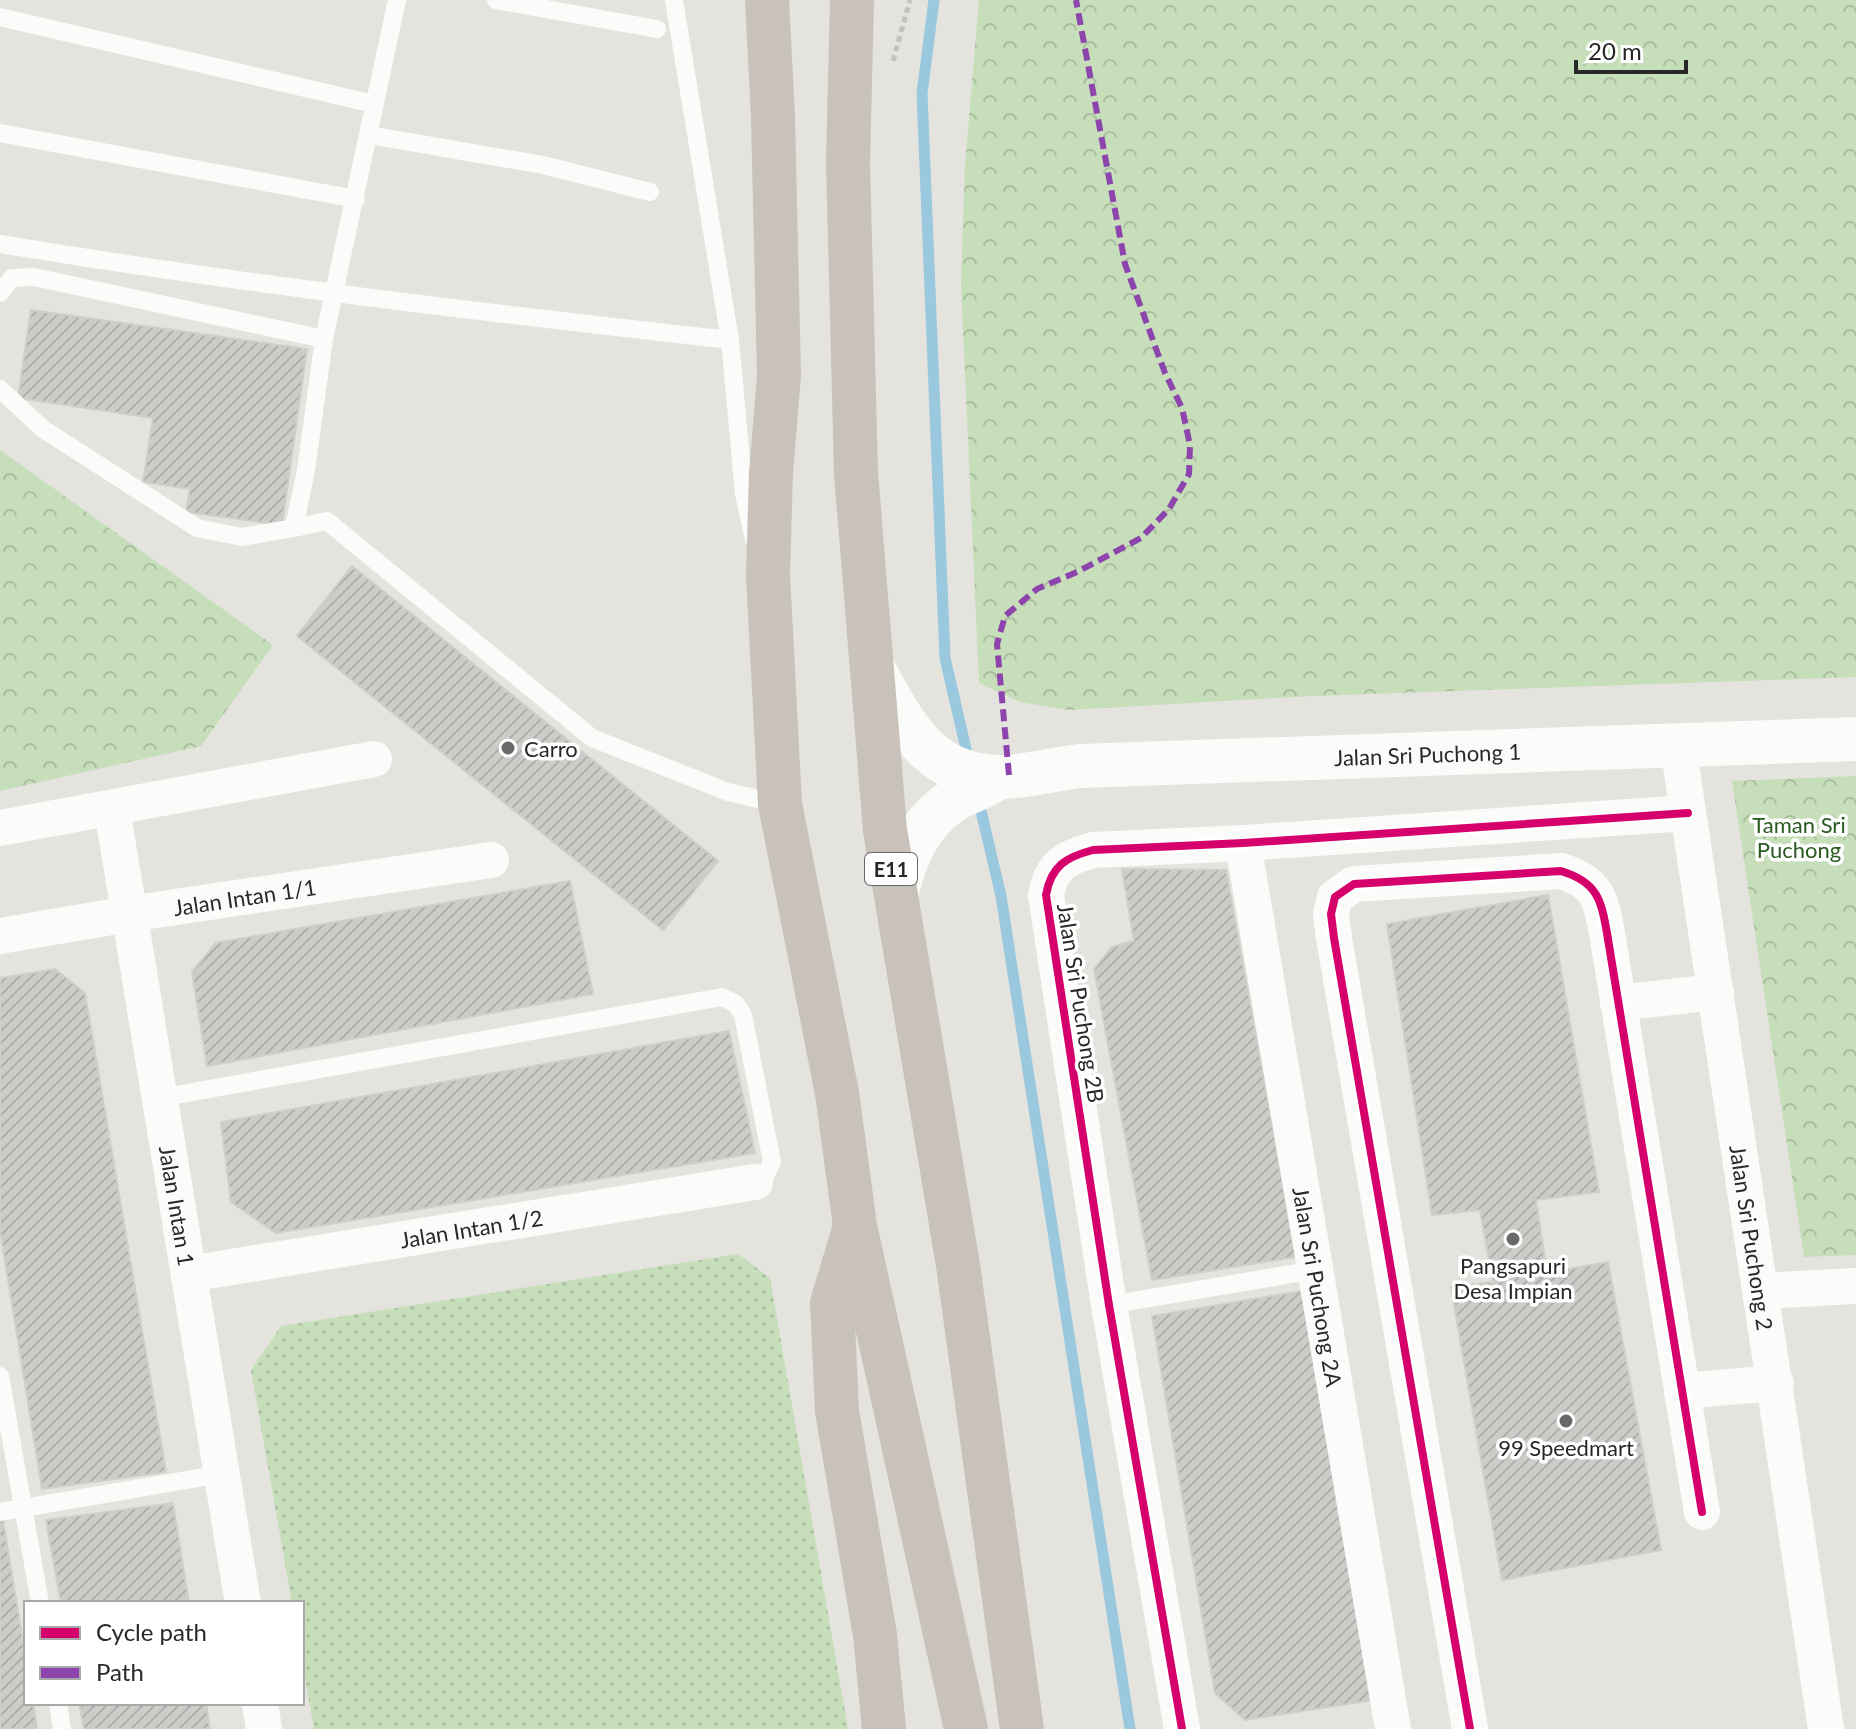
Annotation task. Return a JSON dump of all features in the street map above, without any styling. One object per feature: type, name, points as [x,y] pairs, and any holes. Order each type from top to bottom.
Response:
[{"type":"highway","points":[[767,0],[779,376],[771,473],[768,575],[780,804],[837,1093],[855,1226],[966,1729]]},
{"type":"highway","name":"E11","points":[[852,0],[848,162],[856,473],[885,830],[958,1265],[1022,1729]]},
{"type":"highway","points":[[855,1226],[832,1303],[837,1411],[875,1635],[884,1729]]},
{"type":"street","name":"Jalan Sri Puchong 1","points":[[872,667],[903,723],[937,760],[962,773],[991,779],[1080,766],[1856,739]]},
{"type":"street","name":"Jalan Sri Puchong 2","points":[[1678,745],[1826,1729]]},
{"type":"street","points":[[0,828],[374,759]]},
{"type":"street","name":"Jalan Sri Puchong 1","points":[[896,894],[904,863],[916,838],[932,817],[955,799],[991,779]]},
{"type":"street","name":"Jalan Intan 1","points":[[112,809],[243,1601]]},
{"type":"street","name":"Jalan Sri Puchong 2B","points":[[1182,1729],[1109,1305],[1046,895],[1049,878],[1059,864],[1073,855],[1093,850],[1688,813]]},
{"type":"street","points":[[1324,838],[1335,897],[1331,914],[1334,938],[1470,1729]]},
{"type":"street","name":"Jalan Sri Puchong 2A","points":[[1243,843],[1393,1729]]},
{"type":"street","name":"Jalan Intan 1/1","points":[[0,936],[491,860]]},
{"type":"street","points":[[1335,897],[1354,884],[1561,871],[1582,877],[1595,892],[1602,907],[1702,1512]]},
{"type":"street","points":[[1618,1003],[1716,992]]},
{"type":"street","name":"Jalan Intan 1/2","points":[[189,1274],[755,1182]]},
{"type":"street","points":[[1762,1291],[1856,1286]]},
{"type":"street","points":[[1682,1391],[1776,1383]]},
{"type":"street","points":[[260,1705],[264,1729]]},
{"type":"lane","points":[[294,528],[306,470],[324,339],[397,0]]},
{"type":"lane","points":[[496,0],[657,29]]},
{"type":"lane","points":[[674,0],[730,340],[750,531],[768,575]]},
{"type":"lane","points":[[0,17],[374,104]]},
{"type":"lane","points":[[0,133],[356,199]]},
{"type":"lane","points":[[369,135],[543,165],[650,192]]},
{"type":"lane","points":[[0,244],[119,264],[525,317],[730,340]]},
{"type":"lane","points":[[0,293],[12,278],[34,277],[324,339]]},
{"type":"lane","points":[[0,389],[43,429],[197,528],[242,537],[327,521],[592,738],[728,792],[780,804]]},
{"type":"lane","points":[[159,1098],[722,997],[736,1004],[743,1015],[772,1162],[766,1174],[755,1182]]},
{"type":"lane","points":[[1109,1305],[1315,1270]]},
{"type":"lane","points":[[0,1376],[40,1601]]},
{"type":"lane","points":[[0,1512],[222,1474]]},
{"type":"lane","points":[[58,1705],[62,1729]]},
{"type":"green space","points":[[979,0],[1856,0],[1856,677],[1312,696],[1069,710],[1020,702],[979,683],[961,285],[965,165]]},
{"type":"green space","points":[[0,450],[273,645],[201,746],[0,791]]},
{"type":"green space","name":"Taman Sri Puchong","points":[[1856,776],[1856,1255],[1804,1257],[1732,781]]},
{"type":"green space","points":[[738,1254],[770,1278],[848,1729],[314,1729],[304,1673],[304,1601],[292,1601],[251,1370],[281,1326]]},
{"type":"building","points":[[31,310],[307,349],[282,525],[186,512],[190,489],[143,482],[153,418],[18,398]]},
{"type":"building","name":"Carro","points":[[352,566],[718,861],[663,930],[297,636]]},
{"type":"building","points":[[1122,869],[1226,870],[1296,1257],[1152,1280],[1094,969],[1112,947],[1134,941]]},
{"type":"building","points":[[570,881],[593,994],[207,1066],[192,972],[216,943]]},
{"type":"building","name":"Pangsapuri Desa Impian","points":[[1548,895],[1599,1192],[1536,1200],[1547,1273],[1608,1262],[1661,1550],[1502,1580],[1451,1287],[1493,1282],[1480,1210],[1432,1215],[1387,924]]},
{"type":"building","points":[[55,969],[85,993],[166,1472],[42,1489],[0,1230],[0,978]]},
{"type":"building","points":[[729,1031],[755,1153],[276,1233],[231,1202],[221,1122]]},
{"type":"building","points":[[1302,1291],[1373,1700],[1245,1720],[1215,1693],[1152,1316]]},
{"type":"building","points":[[173,1503],[189,1601],[61,1601],[46,1520]]},
{"type":"building","points":[[0,1520],[3,1520],[24,1648],[24,1705],[33,1705],[37,1729],[0,1729]]},
{"type":"building","points":[[79,1705],[206,1705],[210,1729],[84,1729]]},
{"type":"waterway","points":[[934,0],[922,93],[945,658],[969,762]]},
{"type":"waterway","points":[[978,798],[1001,896],[1130,1729]]},
{"type":"marked path","points":[[1009,775],[997,644],[1005,616],[1037,589],[1141,538],[1169,509],[1189,474],[1190,445],[1182,408],[1165,373],[1125,264],[1076,0]]},
{"type":"cycle path","points":[[1182,1729],[1109,1305],[1046,895],[1052,877],[1061,864],[1093,850],[1688,813]]},
{"type":"cycle path","points":[[1470,1729],[1334,938],[1331,914],[1335,897],[1354,884],[1561,871],[1583,881],[1595,893],[1607,933],[1702,1512]]},
{"type":"place","name":"Carro","points":[[508,748]]},
{"type":"place","name":"Pangsapuri Desa Impian","points":[[1513,1239]]},
{"type":"place","name":"99 Speedmart","points":[[1566,1421]]}]
